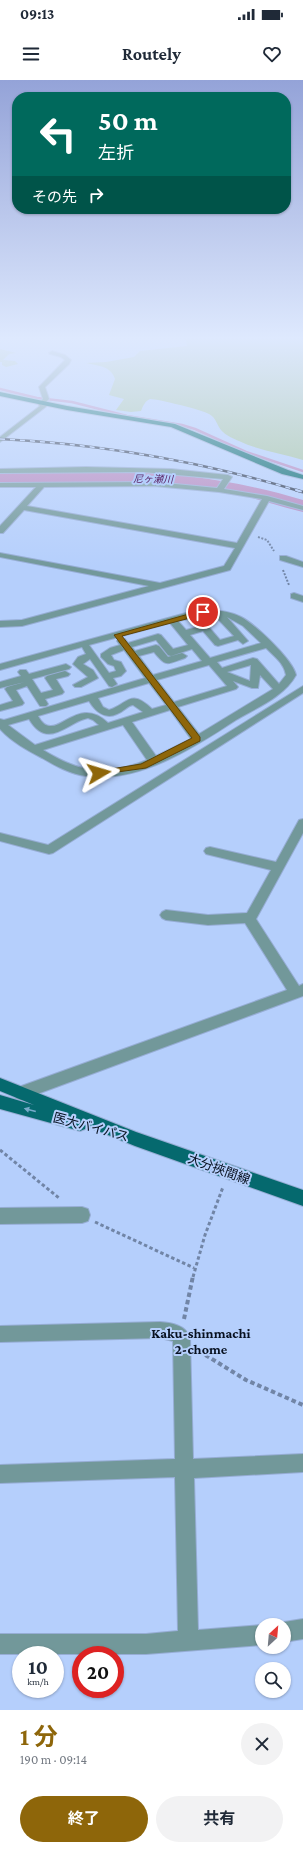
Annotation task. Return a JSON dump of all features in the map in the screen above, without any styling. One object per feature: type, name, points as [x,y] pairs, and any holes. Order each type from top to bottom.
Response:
[{"type":"main road","points":[[112,415],[173,425],[193,432],[279,470],[303,478]]},
{"type":"main road","name":"医大バイパス","points":[[0,1084],[135,1139]]},
{"type":"main road","points":[[0,1101],[21,1093]]},
{"type":"main road","name":"医大バイパス","points":[[0,1101],[135,1139]]},
{"type":"main road","name":"大分挾間線","points":[[135,1139],[303,1198]]},
{"type":"street","points":[[0,440],[30,415]]},
{"type":"street","points":[[0,471],[148,469],[194,472],[228,477],[220,489]]},
{"type":"street","points":[[0,531],[43,484]]},
{"type":"street","points":[[0,485],[154,484],[220,489],[267,498],[303,508]]},
{"type":"street","points":[[0,624],[22,623],[227,568],[267,498]]},
{"type":"street","points":[[22,507],[239,546]]},
{"type":"street","points":[[0,555],[162,586]]},
{"type":"street","points":[[283,558],[303,565]]},
{"type":"street","points":[[294,596],[303,598]]},
{"type":"street","points":[[0,667],[203,612],[230,615],[245,622],[288,665],[291,671],[291,678],[219,727],[154,762],[143,766],[112,772],[87,773],[71,768],[34,750],[13,735],[1,723]]},
{"type":"street","points":[[218,613],[240,637],[255,662],[278,688]]},
{"type":"street","points":[[34,750],[233,687],[172,620]]},
{"type":"street","points":[[184,634],[205,628],[218,643],[240,637]]},
{"type":"street","points":[[117,635],[197,739]]},
{"type":"street","points":[[107,678],[118,674],[121,669],[118,664],[108,659],[106,654],[109,651],[158,637],[171,653],[197,649]]},
{"type":"street","points":[[84,644],[116,690]]},
{"type":"street","points":[[1,723],[268,644]]},
{"type":"street","points":[[133,655],[156,648],[166,661],[197,649]]},
{"type":"street","points":[[56,652],[78,685],[100,709],[106,712],[117,711],[126,703],[135,701],[142,704],[150,713]]},
{"type":"street","points":[[78,685],[89,682],[93,678],[90,672],[83,669],[78,664],[81,658],[91,655]]},
{"type":"street","points":[[18,662],[47,710]]},
{"type":"street","points":[[221,673],[255,686],[255,662]]},
{"type":"street","points":[[221,673],[255,662]]},
{"type":"street","points":[[0,685],[28,680],[68,669]]},
{"type":"street","points":[[39,697],[59,692],[50,678],[68,669]]},
{"type":"street","points":[[0,708],[19,703],[10,689],[28,680]]},
{"type":"street","points":[[0,837],[49,850],[303,689]]},
{"type":"street","points":[[32,715],[41,727],[50,730],[63,728],[75,718],[83,716],[97,717],[106,727]]},
{"type":"street","points":[[126,721],[154,762]]},
{"type":"street","points":[[21,1093],[299,991],[252,925],[250,918],[303,823]]},
{"type":"street","points":[[210,851],[278,868]]},
{"type":"street","points":[[166,915],[208,920],[250,918]]},
{"type":"street","points":[[0,1216],[82,1215]]},
{"type":"street","points":[[0,1334],[160,1330],[173,1332],[181,1337],[182,1468],[188,1641]]},
{"type":"street","points":[[0,1474],[182,1468],[206,1469],[303,1464]]},
{"type":"street","points":[[291,1631],[303,1629]]},
{"type":"street","points":[[0,1644],[146,1644],[255,1636]]},
{"type":"path","points":[[224,1185],[214,1208],[194,1268],[181,1337],[201,1352],[246,1380],[303,1405]]},
{"type":"green space","points":[[210,415],[303,415],[303,460],[255,447],[226,435]]},
{"type":"waterway","points":[[123,415],[182,425],[195,429],[246,452],[303,471]]},
{"type":"waterway","name":"尼ヶ瀬川","points":[[0,478],[115,477],[190,481],[265,495],[303,506]]},
{"type":"railway","points":[[0,439],[76,445],[151,456],[226,471],[299,491]]},
{"type":"railway","points":[[296,490],[303,492]]},
{"type":"district","name":"Kaku-shinmachi 2-chome","points":[[201,1342]]},
{"type":"route","points":[[99,773],[126,770],[143,766],[197,739],[117,635],[203,612]]}]
